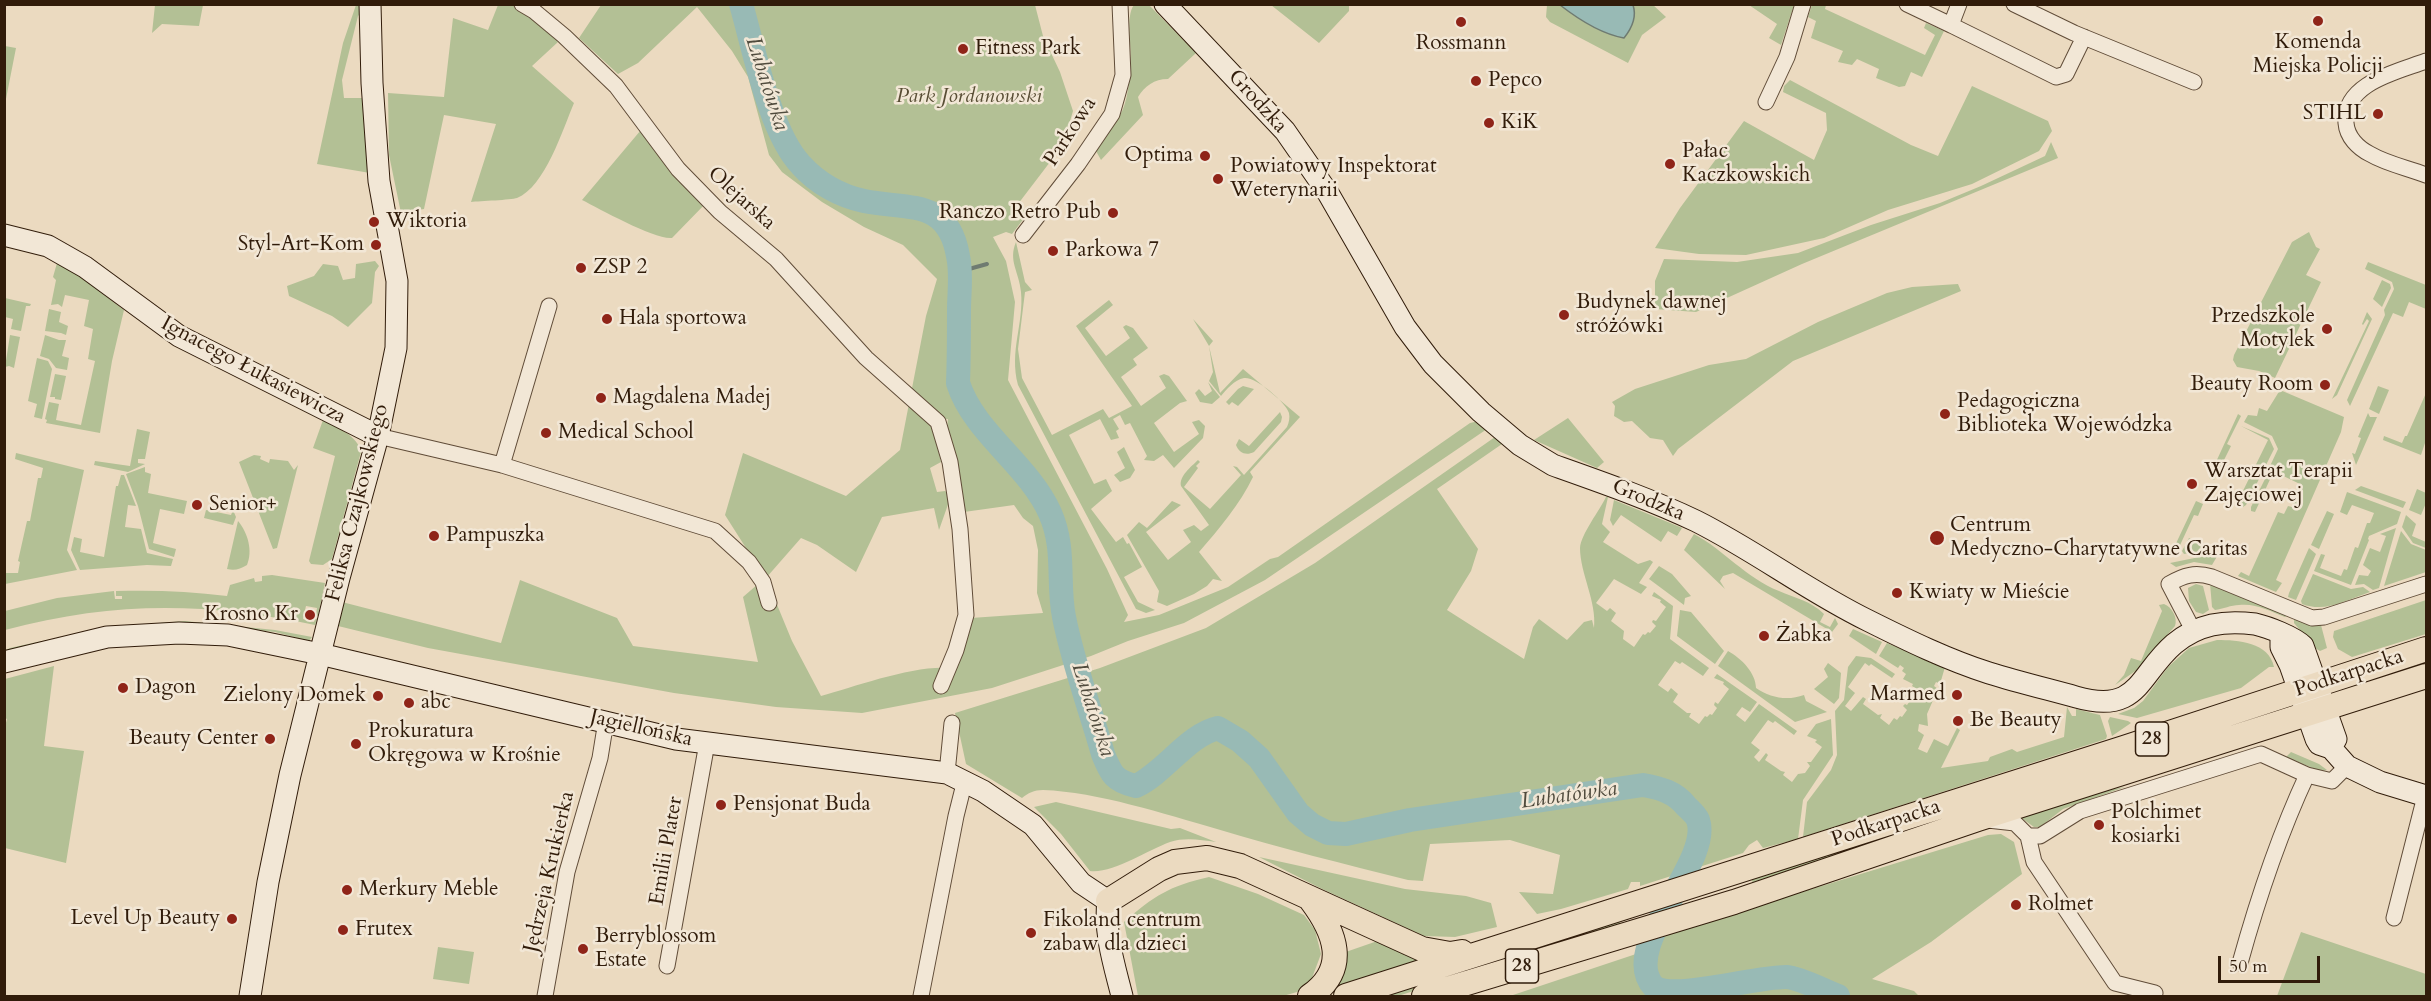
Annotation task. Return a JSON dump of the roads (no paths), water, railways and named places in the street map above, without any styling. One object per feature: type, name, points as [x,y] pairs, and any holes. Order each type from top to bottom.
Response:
[{"type":"main road","name":"Podkarpacka","points":[[1346,996],[2427,649]]},
{"type":"main road","name":"Podkarpacka","points":[[1424,996],[1734,902],[1978,819],[2427,676]]},
{"type":"main road","points":[[1108,901],[1159,869],[1175,862],[1206,858],[1240,866],[1422,949],[1450,954],[1494,948]]},
{"type":"main road","points":[[1310,996],[1319,990],[1328,977],[1334,964],[1336,949],[1325,919],[1311,900]]},
{"type":"street","name":"Feliksa Czajkowskiego","points":[[250,996],[268,882],[290,775],[378,436],[396,348],[397,281],[379,181],[372,83],[370,4]]},
{"type":"street","name":"Olejarska","points":[[522,4],[564,36],[616,86],[678,169],[720,212],[776,259],[866,358],[942,419],[960,529],[966,615],[956,650],[941,686]]},
{"type":"street","name":"Parkowa","points":[[1023,235],[1078,164],[1112,114],[1123,75],[1120,4]]},
{"type":"street","name":"Grodzka","points":[[1165,4],[1285,131],[1328,193],[1406,327],[1433,364],[1481,412],[1532,453],[1553,465],[1696,522],[1854,614],[1947,657],[1988,673],[2081,699],[2116,700],[2129,695],[2173,645],[2193,630],[2215,623],[2239,622],[2260,625],[2281,634],[2281,647],[2308,687],[2316,712],[2319,744],[2331,748],[2347,766]]},
{"type":"street","points":[[1766,102],[1787,57],[1803,4]]},
{"type":"street","points":[[1907,4],[2056,77],[2066,74],[2084,37]]},
{"type":"street","points":[[1951,25],[1959,4]]},
{"type":"street","points":[[2014,4],[2084,37],[2194,82]]},
{"type":"street","points":[[2427,61],[2361,89],[2349,102],[2346,111],[2346,125],[2357,145],[2371,155],[2427,175]]},
{"type":"street","name":"Ignacego Łukasiewicza","points":[[4,235],[48,246],[85,267],[179,336],[378,436]]},
{"type":"street","points":[[502,465],[549,306]]},
{"type":"street","points":[[378,436],[502,465],[715,531],[749,562],[763,582],[769,603]]},
{"type":"street","points":[[2193,630],[2169,584],[2189,574],[2200,573],[2312,618],[2324,617],[2427,584]]},
{"type":"street","name":"Jagiellońska","points":[[4,662],[107,638],[179,633],[228,635],[320,654],[676,739],[956,777],[1033,825],[1081,883],[1108,901]]},
{"type":"street","name":"Jędrzeja Krukierka","points":[[545,996],[567,872],[600,758],[606,722]]},
{"type":"street","points":[[921,996],[956,816],[952,723]]},
{"type":"street","name":"Emilii Plater","points":[[668,966],[707,743]]},
{"type":"street","points":[[2028,836],[2040,836],[2080,811],[2261,754],[2307,775],[2332,781],[2347,766],[2380,782],[2426,796],[2394,918]]},
{"type":"street","points":[[2240,963],[2286,819],[2307,775]]},
{"type":"street","points":[[1978,819],[2015,823],[2028,836],[2034,862],[2115,983],[2155,993]]},
{"type":"street","points":[[1108,901],[1105,922],[1122,996]]},
{"type":"water","points":[[1560,5],[1633,5],[1634,18],[1624,38],[1590,25]]},
{"type":"waterway","name":"Lubatówka","points":[[741,4],[764,89],[780,133],[790,151],[807,172],[846,196],[924,210],[935,215],[945,224],[953,237],[960,270],[958,383],[976,418],[1029,479],[1050,513],[1060,552],[1062,604],[1068,634],[1103,754],[1114,776],[1136,786],[1147,780],[1197,738],[1218,728],[1240,741],[1259,758],[1298,813],[1312,825],[1328,833],[1346,834],[1410,820],[1643,785],[1661,789],[1677,797],[1696,816],[1699,838],[1692,858],[1647,950],[1646,970],[1654,987],[1665,991],[1697,990],[1787,977],[1838,996]]},
{"type":"waterway","points":[[960,268],[969,269],[987,264]]},
{"type":"place","name":"Komenda Miejska Policji","points":[[2318,21]]},
{"type":"place","name":"Rossmann","points":[[1461,22]]},
{"type":"place","name":"Fitness Park","points":[[963,49]]},
{"type":"place","name":"Pepco","points":[[1476,81]]},
{"type":"place","name":"STIHL","points":[[2378,114]]},
{"type":"place","name":"KiK","points":[[1489,123]]},
{"type":"place","name":"Optima","points":[[1205,156]]},
{"type":"place","name":"Pałac Kaczkowskich","points":[[1670,164]]},
{"type":"place","name":"Powiatowy Inspektorat Weterynarii","points":[[1218,179]]},
{"type":"place","name":"Ranczo Retro Pub","points":[[1113,213]]},
{"type":"place","name":"Wiktoria","points":[[374,222]]},
{"type":"place","name":"Styl-Art-Kom","points":[[376,245]]},
{"type":"place","name":"Parkowa 7","points":[[1053,251]]},
{"type":"place","name":"ZSP 2","points":[[581,268]]},
{"type":"place","name":"Budynek dawnej stróżówki","points":[[1564,315]]},
{"type":"place","name":"Hala sportowa","points":[[607,319]]},
{"type":"place","name":"Przedszkole Motylek","points":[[2327,329]]},
{"type":"place","name":"Beauty Room","points":[[2325,385]]},
{"type":"place","name":"Magdalena Madej","points":[[601,398]]},
{"type":"place","name":"Pedagogiczna Biblioteka Wojewódzka","points":[[1945,414]]},
{"type":"place","name":"Medical School","points":[[546,433]]},
{"type":"place","name":"Warsztat Terapii Zajęciowej","points":[[2192,484]]},
{"type":"place","name":"Senior+","points":[[197,505]]},
{"type":"place","name":"Pampuszka","points":[[434,536]]},
{"type":"place","name":"Centrum Medyczno-Charytatywne Caritas","points":[[1937,538]]},
{"type":"place","name":"Kwiaty w Mieście","points":[[1897,593]]},
{"type":"place","name":"Krosno Kr","points":[[310,615]]},
{"type":"place","name":"Żabka","points":[[1764,636]]},
{"type":"place","name":"Dagon","points":[[123,688]]},
{"type":"place","name":"Marmed","points":[[1957,695]]},
{"type":"place","name":"Zielony Domek","points":[[378,696]]},
{"type":"place","name":"abc","points":[[409,703]]},
{"type":"place","name":"Be Beauty","points":[[1958,721]]},
{"type":"place","name":"Beauty Center","points":[[270,739]]},
{"type":"place","name":"Prokuratura Okręgowa w Krośnie","points":[[356,744]]},
{"type":"place","name":"Pensjonat Buda","points":[[721,805]]},
{"type":"place","name":"Polchimet kosiarki","points":[[2099,825]]},
{"type":"place","name":"Merkury Meble","points":[[347,890]]},
{"type":"place","name":"Rolmet","points":[[2016,905]]},
{"type":"place","name":"Level Up Beauty","points":[[232,919]]},
{"type":"place","name":"Frutex","points":[[343,930]]},
{"type":"place","name":"Fikoland centrum zabaw dla dzieci","points":[[1031,933]]},
{"type":"place","name":"Berryblossom Estate","points":[[583,949]]},
{"type":"park label","name":"Park Jordanowski","points":[[969,97]]}]
